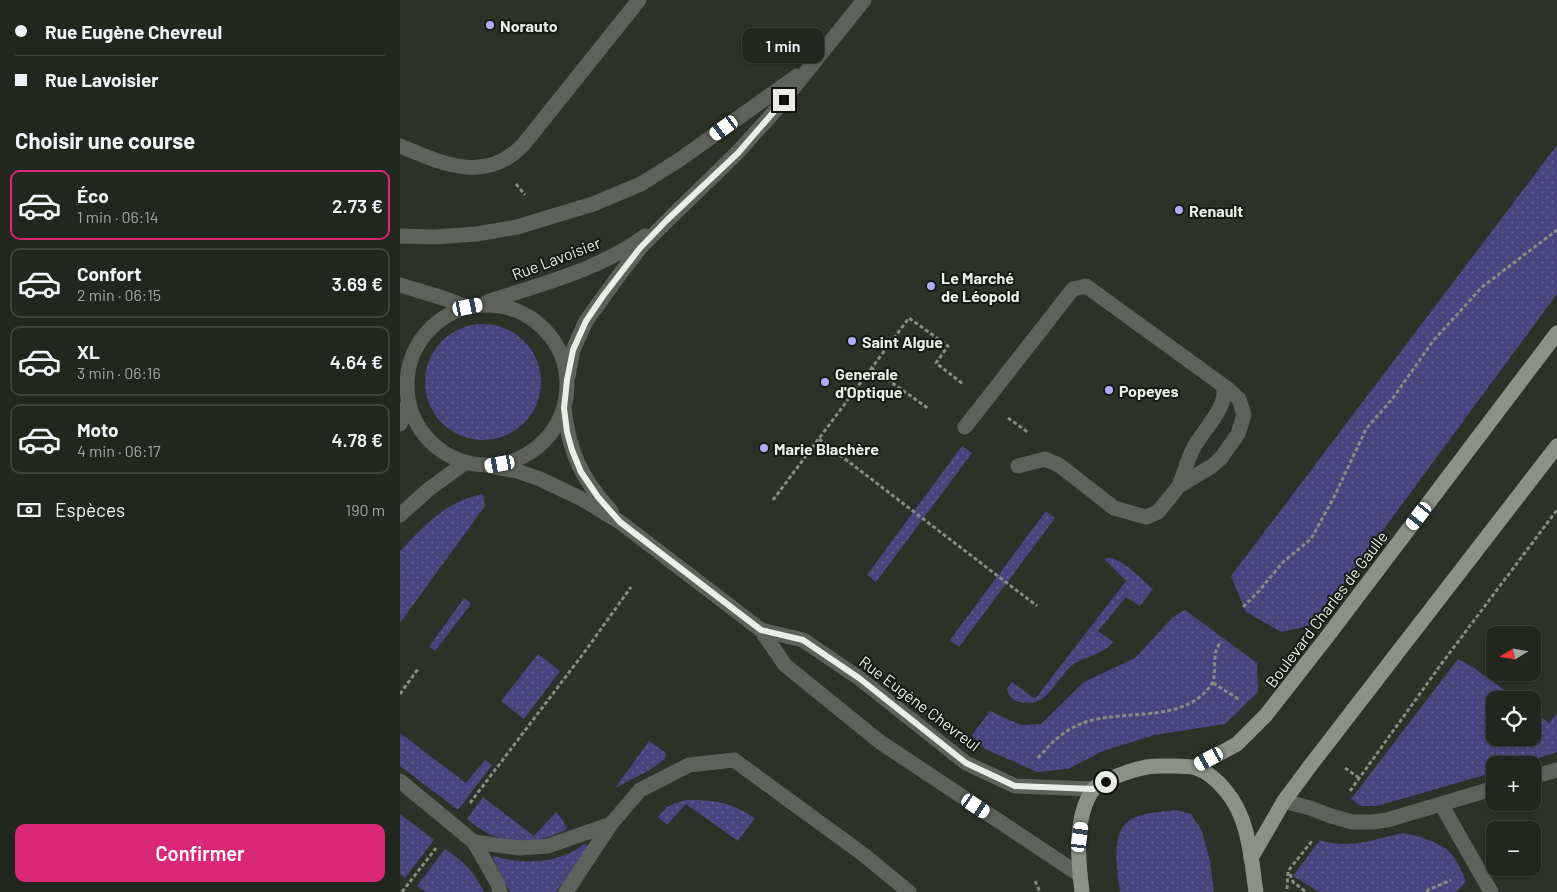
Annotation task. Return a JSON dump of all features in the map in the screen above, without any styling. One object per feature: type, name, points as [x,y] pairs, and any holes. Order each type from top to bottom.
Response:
[{"type":"main road","name":"Boulevard Charles de Gaulle","points":[[1195,767],[1237,744],[1266,715],[1557,333]]},
{"type":"main road","points":[[1252,858],[1284,801],[1557,446]]},
{"type":"main road","points":[[1082,892],[1080,837],[1083,808],[1093,789],[1120,774],[1148,766],[1195,767],[1212,777],[1227,791],[1242,819],[1252,858],[1256,892]]},
{"type":"street","points":[[400,146],[442,163],[457,166],[477,167],[507,160],[523,145],[639,0]]},
{"type":"street","name":"Rue Lavoisier","points":[[567,380],[573,350],[586,321],[640,248],[738,153],[774,112],[864,0]]},
{"type":"street","points":[[400,236],[477,234],[517,227],[592,204],[641,184],[679,160],[812,65]]},
{"type":"street","name":"Rue Lavoisier","points":[[474,306],[580,271],[636,243],[667,220]]},
{"type":"street","points":[[400,285],[474,306]]},
{"type":"street","points":[[965,427],[1073,289],[1086,286],[1238,399],[1244,415],[1238,434],[1212,466],[1179,486]]},
{"type":"street","points":[[400,373],[407,397],[412,417],[427,439],[444,454],[466,463],[489,466],[511,462],[532,452],[552,433],[564,408],[567,380],[560,353],[545,330],[526,315],[504,306],[474,306],[457,310],[436,322],[420,340],[409,364],[407,397],[400,424]]},
{"type":"street","points":[[1018,466],[1045,459],[1059,466],[1114,508],[1146,517],[1158,512],[1179,486],[1193,448],[1217,413],[1223,400],[1223,386]]},
{"type":"street","name":"Rue Eugène Chevreul","points":[[564,408],[569,441],[581,472],[598,497],[620,522]]},
{"type":"street","points":[[400,516],[429,490],[466,463]]},
{"type":"street","name":"Rue Eugène Chevreul","points":[[489,466],[516,471],[540,480],[582,499],[620,522],[761,630],[785,665],[880,742],[1080,876]]},
{"type":"street","name":"Rue Eugène Chevreul","points":[[761,630],[803,640],[859,678],[966,763],[1015,786],[1093,789]]},
{"type":"street","points":[[566,892],[611,824],[640,790],[689,765],[734,760],[864,855],[909,892]]},
{"type":"street","points":[[1541,774],[1557,770]]},
{"type":"street","points":[[400,781],[474,842],[498,884],[500,892]]},
{"type":"street","points":[[1284,801],[1352,822],[1372,822],[1387,820],[1486,791]]},
{"type":"street","points":[[1441,804],[1491,892]]},
{"type":"street","points":[[474,842],[520,848],[548,846],[611,824]]},
{"type":"path","points":[[1243,607],[1283,562],[1311,539],[1334,497],[1366,429],[1393,398],[1433,341],[1482,287],[1557,230]]},
{"type":"path","points":[[773,500],[909,318],[948,346],[936,363],[1033,436]]},
{"type":"path","points":[[872,368],[929,409]]},
{"type":"path","points":[[819,439],[1037,606]]},
{"type":"path","points":[[1345,797],[1442,663],[1557,510]]},
{"type":"path","points":[[402,892],[586,650],[631,587]]},
{"type":"path","points":[[1032,764],[1056,738],[1083,723],[1118,716],[1154,714],[1180,709],[1213,684],[1216,651],[1221,641]]},
{"type":"path","points":[[400,694],[418,669]]},
{"type":"path","points":[[1213,684],[1246,703]]},
{"type":"path","points":[[1342,767],[1359,778]]},
{"type":"path","points":[[1287,892],[1288,871],[1314,838]]},
{"type":"path","points":[[1288,871],[1293,882],[1306,892]]},
{"type":"shaded area","points":[[1557,145],[1557,294],[1313,625],[1281,632],[1246,612],[1231,576]]},
{"type":"shaded area","points":[[483,324],[505,328],[515,333],[524,341],[532,350],[537,360],[541,382],[537,404],[532,414],[524,423],[515,431],[505,436],[483,440],[461,436],[451,431],[442,423],[434,414],[429,404],[425,382],[429,360],[434,350],[442,341],[451,333],[461,328]]},
{"type":"shaded area","points":[[962,446],[972,453],[876,582],[867,575]]},
{"type":"shaded area","points":[[483,494],[485,506],[400,623],[400,551],[427,523],[447,508],[470,497]]},
{"type":"shaded area","points":[[1046,511],[1055,518],[959,647],[950,640]]},
{"type":"shaded area","points":[[1104,559],[1115,559],[1127,566],[1153,589],[1140,606],[1126,597],[1098,631],[1113,642],[1099,653],[1081,660],[1070,667],[1043,698],[1029,703],[1013,699],[1007,689],[1012,682],[1035,699],[1126,581]]},
{"type":"shaded area","points":[[464,598],[471,604],[435,651],[429,647]]},
{"type":"shaded area","points":[[1185,610],[1257,663],[1258,692],[1225,724],[1155,735],[1103,751],[1068,769],[1037,772],[985,749],[972,735],[990,711],[1021,725],[1041,724],[1084,682],[1135,658],[1173,617]]},
{"type":"shaded area","points":[[538,654],[560,671],[524,719],[501,701]]},
{"type":"shaded area","points":[[1458,659],[1486,677],[1486,681],[1492,681],[1506,691],[1486,691],[1486,746],[1541,746],[1541,717],[1549,723],[1557,714],[1557,752],[1541,757],[1486,756],[1486,775],[1377,806],[1361,806],[1351,799]]},
{"type":"shaded area","points":[[400,733],[466,783],[485,760],[492,765],[458,810],[400,766]]},
{"type":"shaded area","points":[[649,741],[666,753],[665,759],[648,771],[615,788]]},
{"type":"shaded area","points":[[483,797],[534,836],[556,812],[567,829],[538,840],[517,841],[497,837],[484,831],[467,819]]},
{"type":"shaded area","points":[[686,800],[730,805],[755,818],[738,841],[686,804],[667,825],[658,817],[670,806]]},
{"type":"shaded area","points":[[1176,810],[1191,814],[1202,831],[1210,861],[1214,892],[1120,892],[1116,853],[1119,834],[1123,826],[1140,815]]},
{"type":"shaded area","points":[[400,814],[434,840],[405,878],[400,874]]},
{"type":"shaded area","points":[[1403,833],[1436,843],[1449,851],[1466,882],[1456,892],[1319,892],[1293,876],[1320,840],[1330,843],[1351,844]]},
{"type":"shaded area","points":[[584,844],[587,845],[587,850],[556,892],[510,892],[492,856],[504,859],[540,861],[563,856]]},
{"type":"shaded area","points":[[445,849],[468,868],[484,892],[426,892],[417,886]]},
{"type":"place","name":"Norauto","points":[[490,25]]},
{"type":"place","name":"Renault","points":[[1179,210]]},
{"type":"place","name":"Le Marché de Léopold","points":[[931,286]]},
{"type":"place","name":"Saint Algue","points":[[852,341]]},
{"type":"place","name":"Generale d'Optique","points":[[825,382]]},
{"type":"place","name":"Popeyes","points":[[1109,390]]},
{"type":"place","name":"Marie Blachère","points":[[764,448]]},
{"type":"route","points":[[784,100],[738,153],[640,248],[586,321],[573,350],[564,408],[567,432],[581,472],[598,497],[620,522],[761,630],[803,640],[859,678],[966,763],[1015,786],[1093,789],[1106,782]]}]
